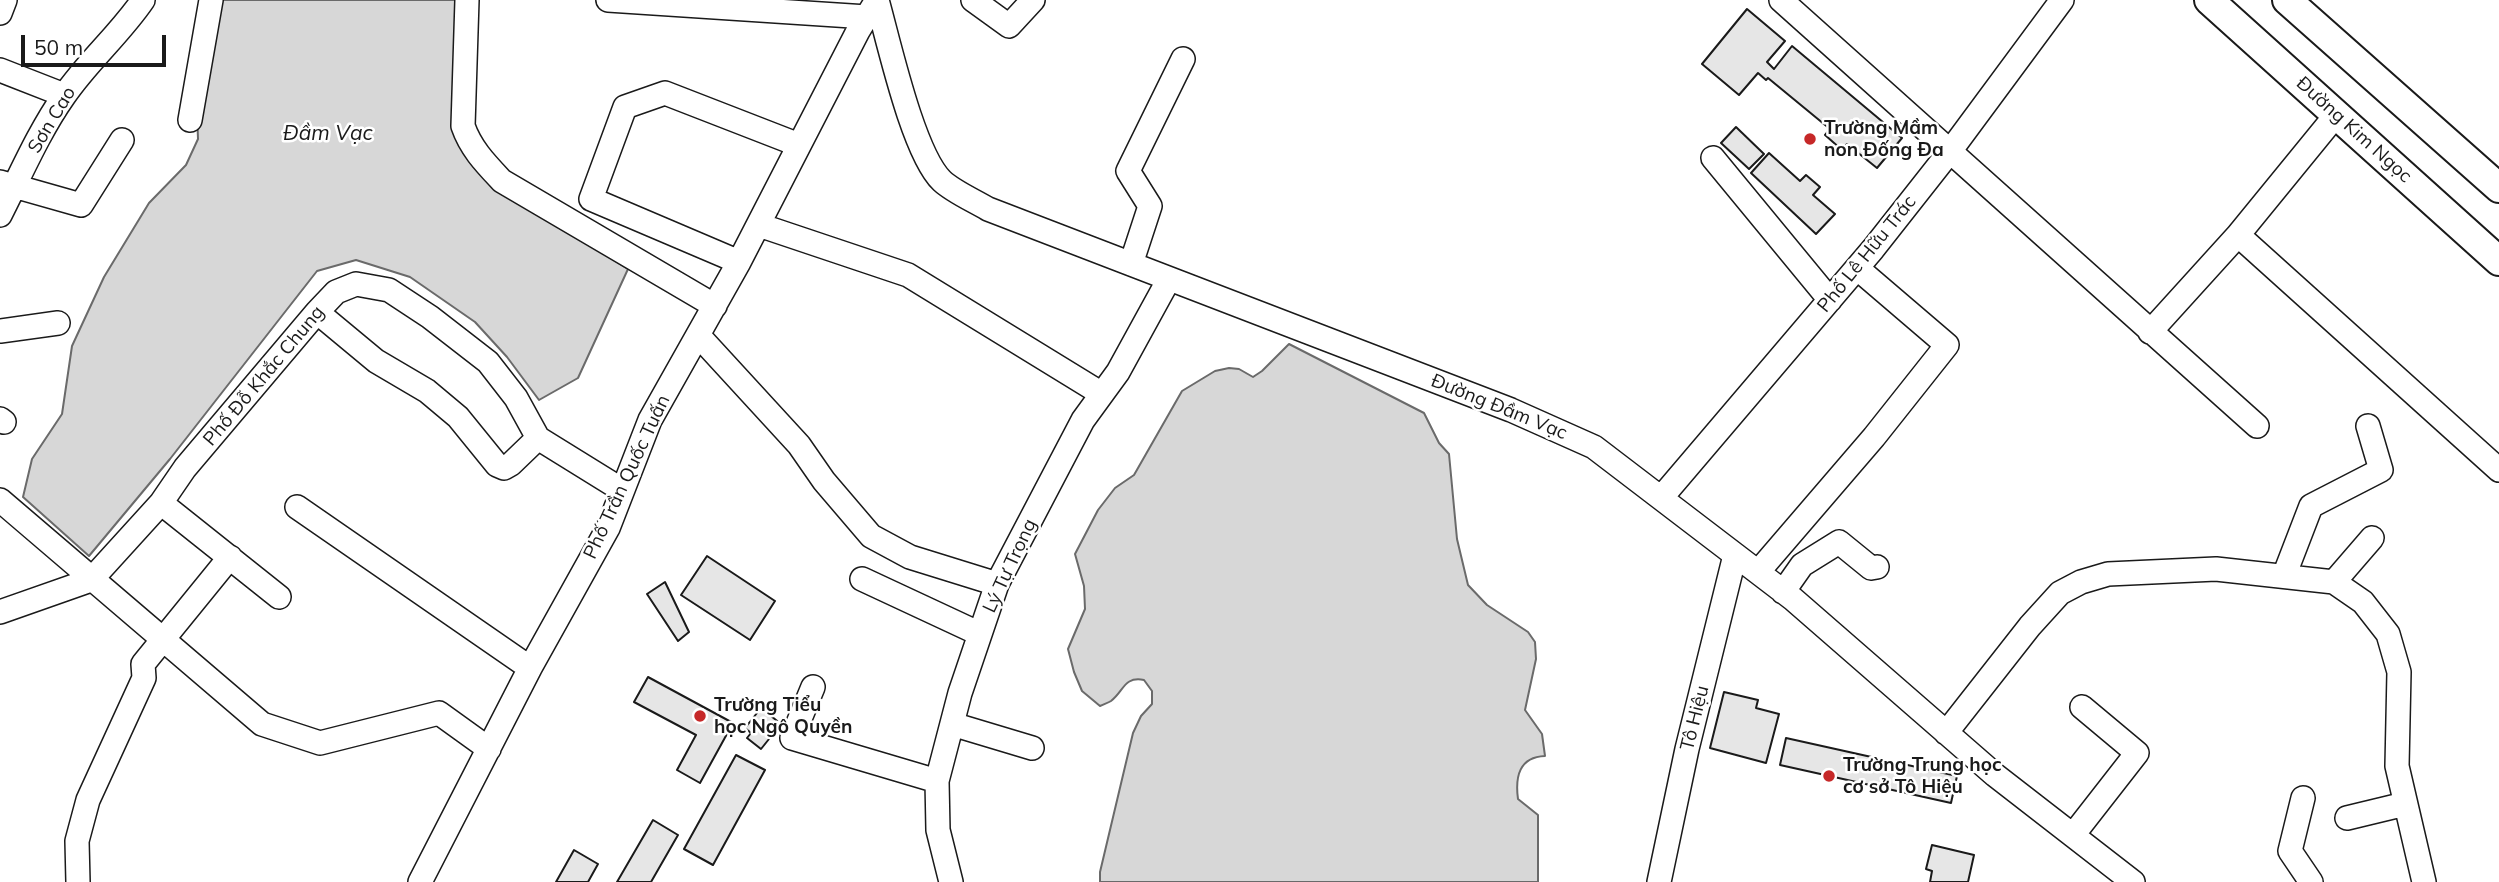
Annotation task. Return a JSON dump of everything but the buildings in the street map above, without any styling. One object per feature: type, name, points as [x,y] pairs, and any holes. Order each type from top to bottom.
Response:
[{"type":"main road","name":"Đường Kim Ngọc","points":[[2209,0],[2499,261]]},
{"type":"main road","points":[[2287,0],[2499,188]]},
{"type":"street","points":[[0,13],[5,0]]},
{"type":"street","name":"Sơn Cao","points":[[0,215],[7,184],[64,96],[143,0]]},
{"type":"street","points":[[190,120],[211,0]]},
{"type":"street","points":[[467,0],[463,126],[468,142],[478,155],[502,181],[715,306]]},
{"type":"street","points":[[608,0],[874,6]]},
{"type":"street","points":[[973,0],[1009,26],[1033,0]]},
{"type":"street","points":[[1781,0],[2257,426]]},
{"type":"street","name":"Phố Lê Hữu Trác","points":[[1661,498],[1857,268],[1951,150],[2062,0]]},
{"type":"street","name":"Phố Trần Quốc Tuấn","points":[[420,882],[530,668],[608,528],[650,421],[759,225],[874,6]]},
{"type":"street","name":"Đường Đầm Vạc","points":[[874,6],[928,163],[943,182],[988,209],[1511,410],[1594,447],[1783,592],[1995,775],[2133,882]]},
{"type":"street","points":[[1131,264],[1150,206],[1128,171],[1182,59]]},
{"type":"street","points":[[0,70],[64,96]]},
{"type":"street","points":[[739,262],[591,199],[625,107],[665,93],[799,145]]},
{"type":"street","points":[[2150,331],[2238,235],[2336,115]]},
{"type":"street","points":[[7,184],[81,205],[122,140]]},
{"type":"street","points":[[1713,158],[1830,300]]},
{"type":"street","points":[[759,225],[908,275],[1102,394]]},
{"type":"street","points":[[2238,235],[2495,459]]},
{"type":"street","points":[[1758,572],[1874,437],[1947,345],[1857,268]]},
{"type":"street","name":"Lý Tự Trọng","points":[[950,882],[938,830],[937,781],[952,724],[997,584],[1083,420],[1118,372],[1169,279]]},
{"type":"street","name":"Phố Đỗ Khắc Chung","points":[[91,580],[161,503],[186,468],[317,312],[336,292],[356,284],[389,290],[430,317],[488,362],[516,398],[538,438],[622,490]]},
{"type":"street","points":[[317,312],[376,361],[427,391],[458,417],[497,465],[504,468],[511,464],[538,438]]},
{"type":"street","points":[[0,331],[58,323]]},
{"type":"street","points":[[698,335],[799,445],[824,481],[871,537],[910,557],[997,584]]},
{"type":"street","points":[[2284,576],[2311,506],[2382,470],[2368,426]]},
{"type":"street","points":[[0,500],[262,724],[320,743],[439,713],[489,749]]},
{"type":"street","points":[[161,503],[279,597]]},
{"type":"street","points":[[297,507],[530,668]]},
{"type":"street","points":[[2334,582],[2372,538]]},
{"type":"street","points":[[1783,592],[1802,565],[1839,542],[1871,568],[1877,567]]},
{"type":"street","name":"Tô Hiệu","points":[[1659,882],[1687,749],[1735,555]]},
{"type":"street","points":[[78,882],[78,841],[88,800],[144,678],[143,664],[230,557]]},
{"type":"street","points":[[1946,733],[2030,626],[2060,593],[2081,582],[2108,574],[2216,569],[2334,582],[2363,602],[2388,634],[2399,672],[2400,724],[2397,766],[2424,882]]},
{"type":"street","points":[[862,579],[980,634]]},
{"type":"street","points":[[0,612],[91,580]]},
{"type":"street","points":[[813,687],[792,738],[937,781]]},
{"type":"street","points":[[2073,835],[2137,753],[2082,707]]},
{"type":"street","points":[[952,724],[1032,748]]},
{"type":"street","points":[[2303,798],[2290,851],[2311,882]]},
{"type":"street","points":[[2347,818],[2404,804]]},
{"type":"water","name":"Đầm Vạc","points":[[215,0],[459,0],[456,94],[497,187],[628,269],[578,378],[539,400],[507,357],[475,322],[410,277],[356,260],[317,271],[170,459],[89,556],[23,497],[32,459],[62,414],[72,346],[104,277],[149,203],[186,165],[198,139],[197,112]]},
{"type":"water","points":[[1289,344],[1424,413],[1439,443],[1449,454],[1457,539],[1468,585],[1487,605],[1528,632],[1535,642],[1536,659],[1525,710],[1542,734],[1545,756],[1536,757],[1524,764],[1518,776],[1517,791],[1518,799],[1538,815],[1538,882],[1100,882],[1100,872],[1133,733],[1141,716],[1152,704],[1152,691],[1144,680],[1132,680],[1111,701],[1100,706],[1082,691],[1068,649],[1085,609],[1084,586],[1075,554],[1098,510],[1115,488],[1134,475],[1182,391],[1215,371],[1229,368],[1239,369],[1253,377]]},
{"type":"place","name":"Trường Mầm non Đống Đa","points":[[1810,139]]},
{"type":"place","name":"Trường Tiểu học Ngô Quyền","points":[[700,716]]},
{"type":"place","name":"Trường Trung học cơ sở Tô Hiệu","points":[[1829,776]]}]
